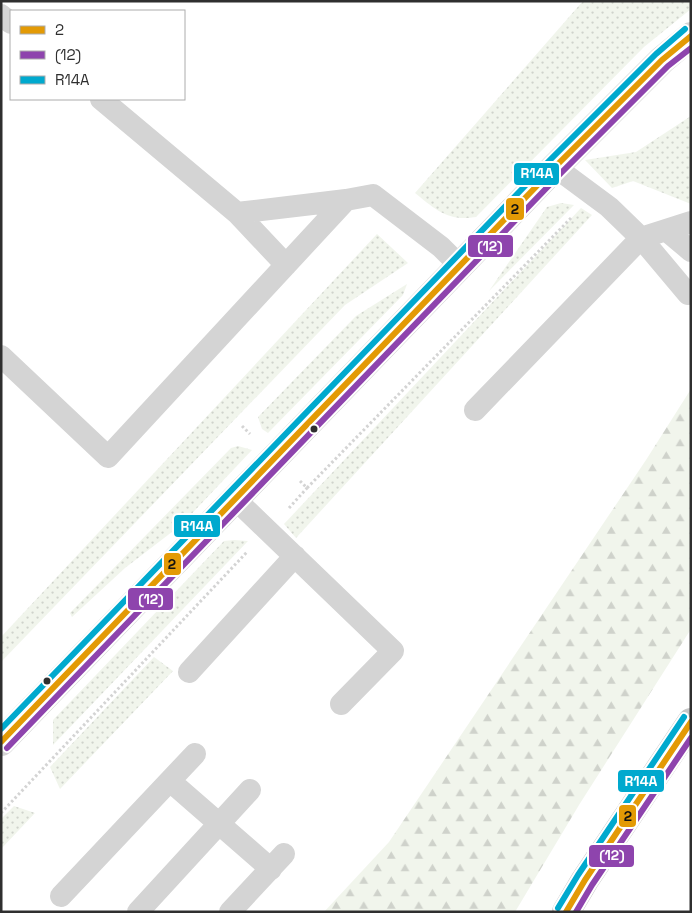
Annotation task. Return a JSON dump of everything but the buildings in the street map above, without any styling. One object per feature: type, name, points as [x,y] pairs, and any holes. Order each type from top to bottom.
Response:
[{"type":"main road","points":[[566,912],[585,880],[691,722]]},
{"type":"street","points":[[1,742],[555,167],[662,60],[691,36]]},
{"type":"lane","points":[[102,100],[237,213],[286,265]]},
{"type":"lane","points":[[555,167],[610,207],[641,238],[688,294]]},
{"type":"lane","points":[[237,213],[373,195],[441,247],[460,266]]},
{"type":"lane","points":[[1,356],[108,456],[346,200]]},
{"type":"lane","points":[[476,410],[641,238],[691,222]]},
{"type":"lane","points":[[666,230],[691,251]]},
{"type":"lane","points":[[236,500],[393,651],[341,704]]},
{"type":"lane","points":[[189,672],[295,556]]},
{"type":"lane","points":[[61,896],[196,754]]},
{"type":"lane","points":[[170,781],[218,823],[277,861],[230,912]]},
{"type":"lane","points":[[138,912],[250,790]]},
{"type":"path","points":[[1,812],[308,488],[593,195]]},
{"type":"path","points":[[242,426],[308,488]]},
{"type":"green space","points":[[583,1],[691,1],[691,9],[644,47],[476,217],[457,218],[442,213],[415,193]]},
{"type":"green space","points":[[691,116],[691,204],[633,181],[612,188],[585,160],[636,152]]},
{"type":"green space","points":[[561,203],[574,205],[489,291],[547,207]]},
{"type":"green space","points":[[581,208],[592,215],[296,538],[284,524]]},
{"type":"green space","points":[[377,234],[408,263],[345,305],[1,662],[1,637]]},
{"type":"green space","points":[[407,284],[403,295],[268,433],[262,429],[258,417],[356,316]]},
{"type":"green space","points":[[691,389],[691,629],[579,805],[515,912],[324,912],[389,842],[646,460]]},
{"type":"green space","points":[[238,446],[252,450],[181,525],[125,568],[72,617],[70,613],[231,448]]},
{"type":"green space","points":[[224,541],[248,541],[53,745],[53,720]]},
{"type":"green space","points":[[154,657],[173,671],[60,789],[50,767]]},
{"type":"green space","points":[[14,806],[35,813],[1,849],[1,819]]},
{"type":"transit line","name":"R14A","points":[[1,729],[549,161],[656,54],[685,29]]},
{"type":"transit line","name":"2","points":[[1,742],[555,167],[662,60],[691,36]]},
{"type":"transit line","name":"(12)","points":[[7,748],[561,173],[668,66],[691,48]]},
{"type":"transit line","name":"R14A","points":[[558,908],[684,717]]},
{"type":"transit line","name":"2","points":[[566,912],[585,880],[691,722]]},
{"type":"transit line","name":"(12)","points":[[576,912],[592,885],[691,738]]}]
